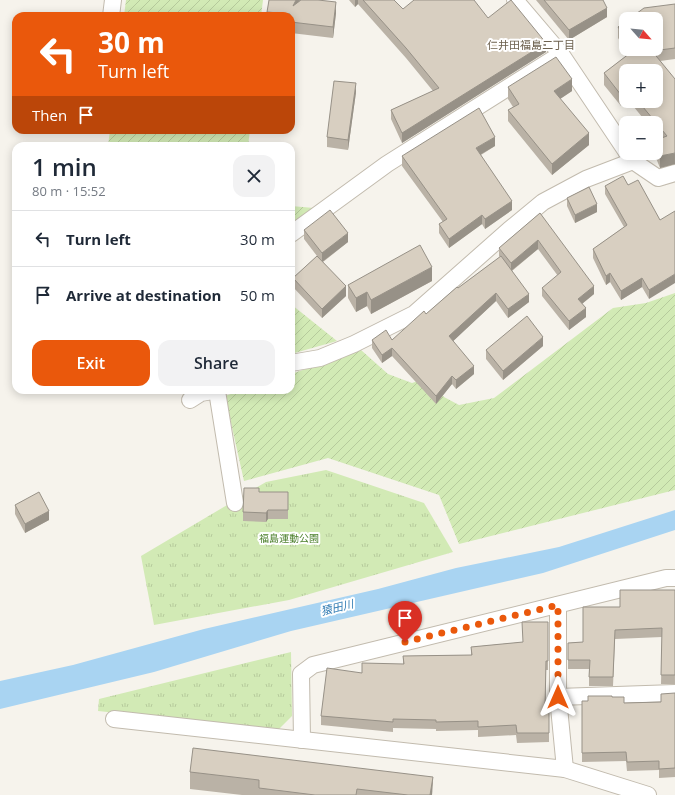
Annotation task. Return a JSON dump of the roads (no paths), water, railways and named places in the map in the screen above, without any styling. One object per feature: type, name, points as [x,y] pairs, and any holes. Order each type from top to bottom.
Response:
[{"type":"street","points":[[112,12],[113,0]]},
{"type":"street","points":[[515,0],[561,54],[619,140]]},
{"type":"street","points":[[295,231],[387,164],[561,54]]},
{"type":"street","points":[[295,362],[320,358],[354,344],[414,314],[543,202],[620,160]]},
{"type":"street","points":[[635,160],[658,178],[675,173]]},
{"type":"street","points":[[205,394],[235,503]]},
{"type":"street","points":[[302,740],[301,674],[313,665],[666,578],[675,578]]},
{"type":"street","points":[[558,605],[558,697],[565,769]]},
{"type":"street","points":[[558,697],[675,693]]},
{"type":"street","points":[[114,719],[565,769],[648,795]]},
{"type":"water","name":"猿田川","points":[[675,510],[675,530],[543,573],[291,631],[154,672],[0,709],[0,681],[73,665],[204,629],[378,589],[456,568],[559,547]]},
{"type":"district","name":"仁井田福島二丁目","points":[[531,44]]},
{"type":"park label","name":"福島運動公園","points":[[289,538]]}]
